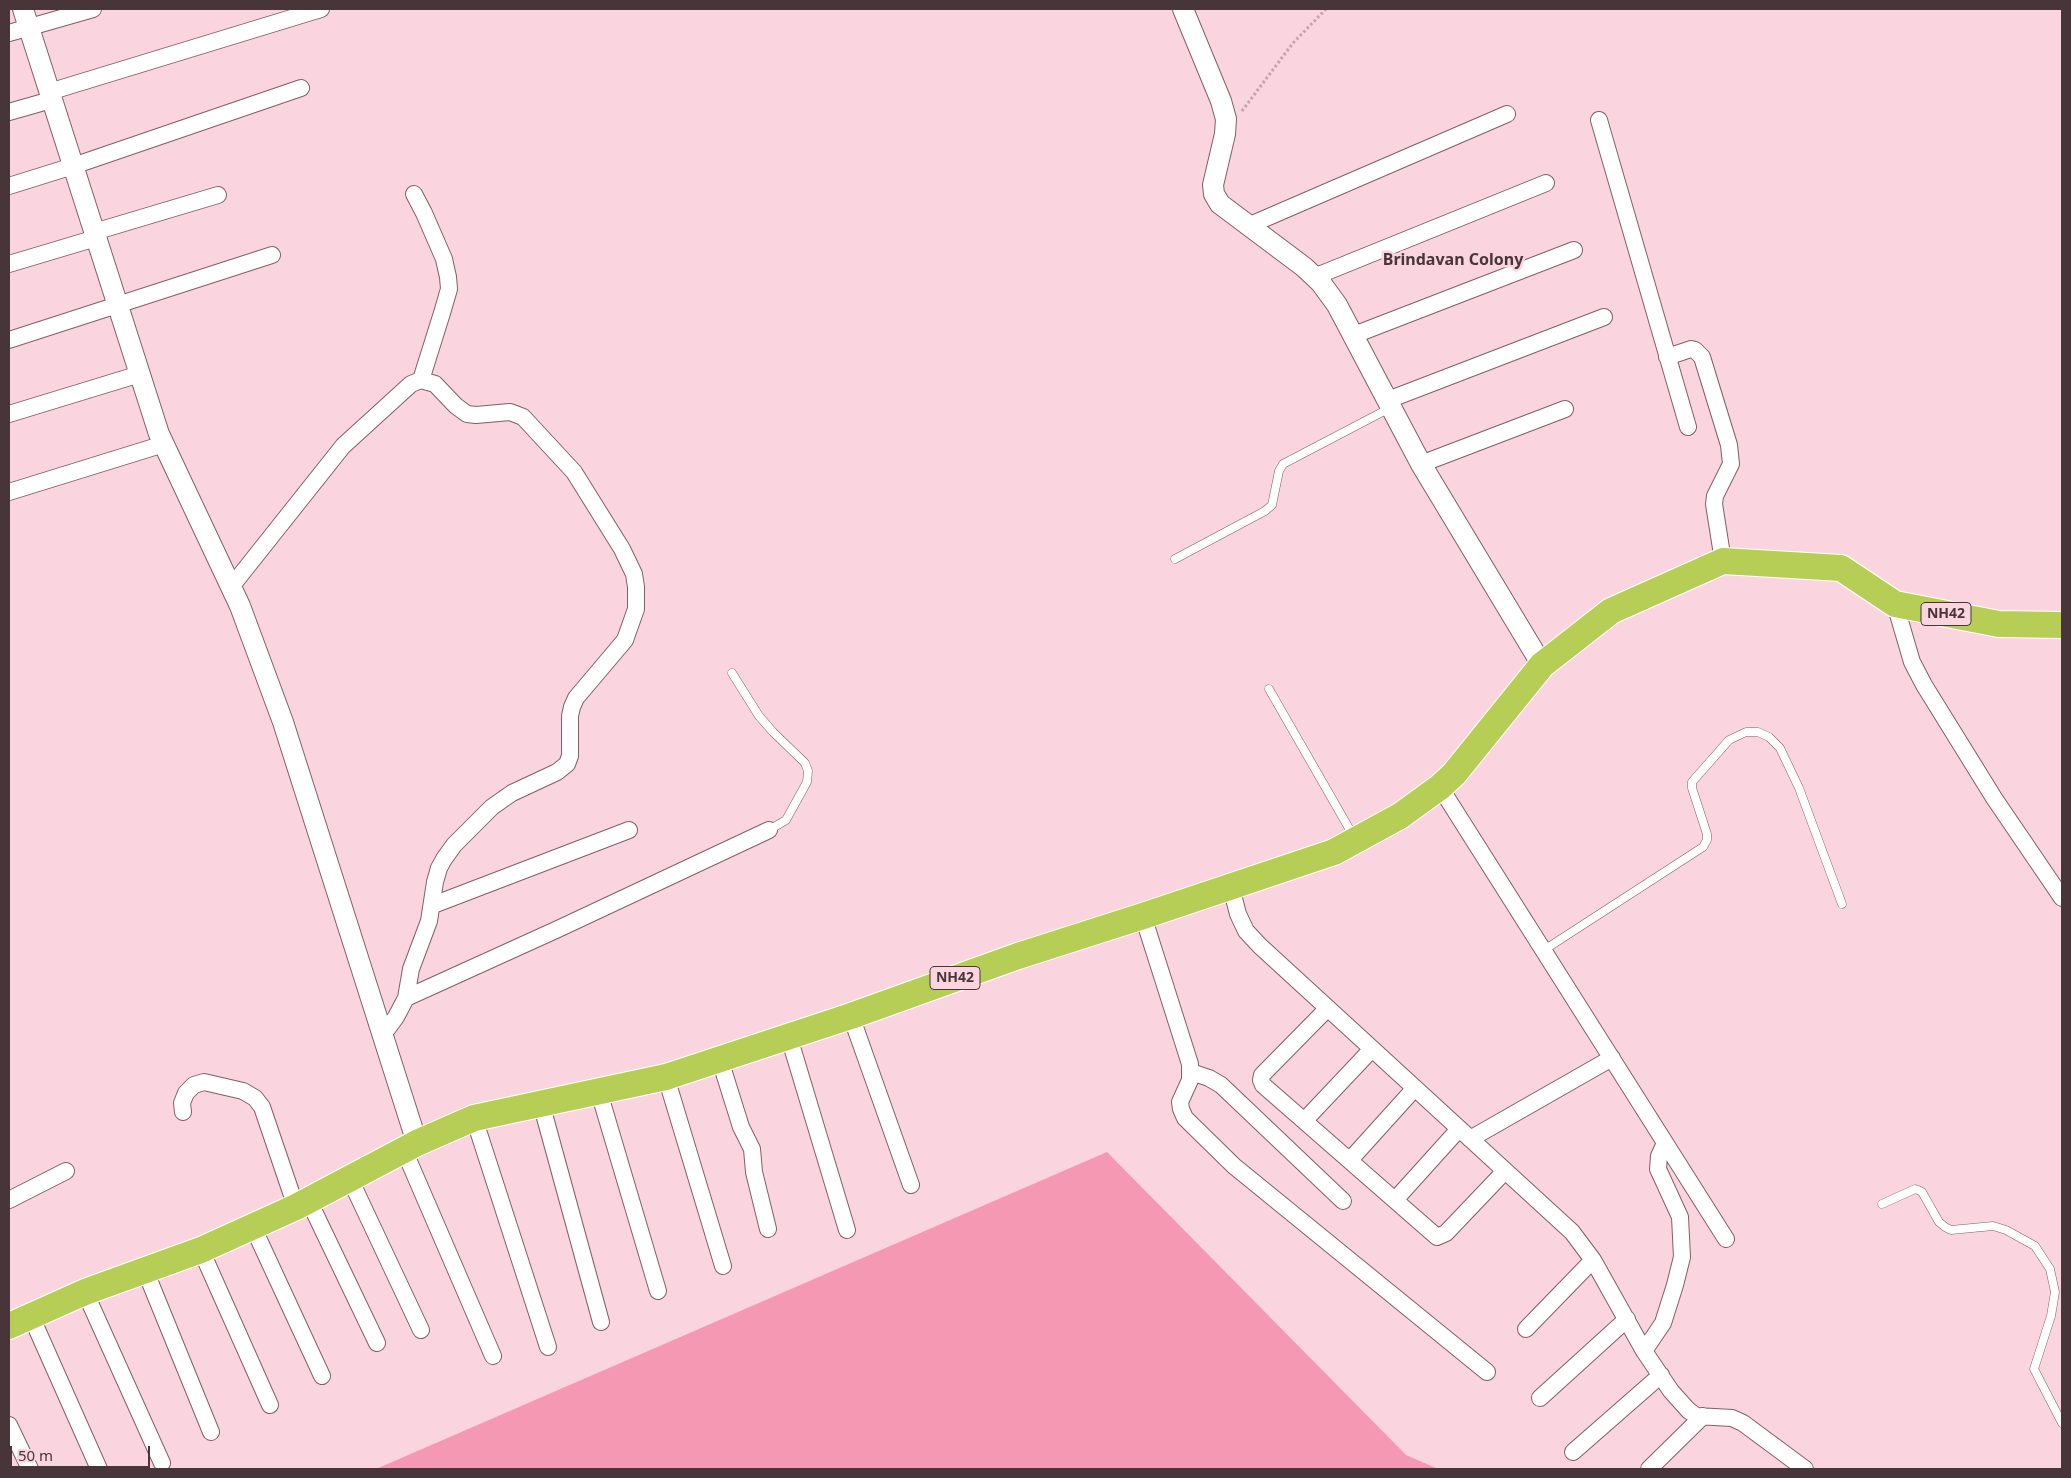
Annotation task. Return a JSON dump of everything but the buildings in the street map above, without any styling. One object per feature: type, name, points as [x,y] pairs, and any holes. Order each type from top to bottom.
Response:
[{"type":"highway","name":"NH42","points":[[20,1321],[85,1292],[201,1250],[253,1227],[302,1204],[411,1147],[474,1118],[666,1077],[851,1016],[1018,956],[1334,852],[1400,816],[1440,787],[1454,774],[1542,665],[1611,611],[1723,561],[1841,568],[1895,604],[1999,624],[2062,625]]},
{"type":"street","points":[[9,33],[26,18],[94,9]]},
{"type":"street","points":[[9,112],[50,96],[322,9]]},
{"type":"street","points":[[1183,9],[1221,101],[1226,119],[1225,134],[1213,185],[1214,194],[1220,204],[1250,225],[1314,277],[1338,305],[1421,464],[1542,665]]},
{"type":"street","points":[[26,18],[164,444],[231,587],[283,722],[382,1033],[411,1147],[493,1356]]},
{"type":"street","points":[[9,186],[301,88]]},
{"type":"street","points":[[1250,225],[1507,114]]},
{"type":"street","points":[[1599,120],[1688,427]]},
{"type":"street","points":[[1314,277],[1546,183]]},
{"type":"street","points":[[414,194],[444,259],[449,289],[420,380]]},
{"type":"street","points":[[9,264],[218,195]]},
{"type":"street","points":[[1354,335],[1574,250]]},
{"type":"street","points":[[9,340],[272,255]]},
{"type":"street","points":[[1390,404],[1604,317]]},
{"type":"street","points":[[1667,357],[1691,349],[1695,350],[1702,358],[1729,445],[1731,464],[1715,496],[1714,504],[1723,561]]},
{"type":"street","points":[[9,414],[140,374]]},
{"type":"street","points":[[231,587],[343,446],[411,384],[420,380],[435,384],[456,406],[467,414],[510,412],[523,417],[574,472],[629,561],[634,574],[636,609],[625,640],[576,698],[570,716],[570,756],[566,764],[557,772],[512,793],[492,807],[454,845],[438,868],[433,905],[411,969],[406,998],[396,1018],[382,1033]]},
{"type":"street","points":[[1421,464],[1565,408]]},
{"type":"street","points":[[9,492],[164,444]]},
{"type":"street","points":[[1895,604],[1912,662],[1924,685],[1994,798],[2062,898]]},
{"type":"street","points":[[1440,787],[1726,1239]]},
{"type":"street","points":[[433,905],[630,830]]},
{"type":"street","points":[[406,998],[568,925],[769,830]]},
{"type":"street","points":[[1231,887],[1238,914],[1246,931],[1260,946],[1572,1232],[1593,1260],[1644,1351],[1660,1375],[1688,1410],[1696,1416],[1732,1418],[1742,1423],[1805,1469]]},
{"type":"street","points":[[1143,916],[1191,1072],[1190,1080],[1180,1102],[1185,1118],[1234,1166],[1487,1372]]},
{"type":"street","points":[[1328,1008],[1262,1074],[1261,1080],[1263,1085],[1305,1120],[1434,1236],[1440,1237],[1505,1171]]},
{"type":"street","points":[[851,1016],[911,1185]]},
{"type":"street","points":[[788,1037],[847,1230]]},
{"type":"street","points":[[1305,1120],[1372,1049]]},
{"type":"street","points":[[1395,1200],[1465,1134],[1612,1058]]},
{"type":"street","points":[[720,1060],[741,1127],[752,1149],[754,1172],[768,1229]]},
{"type":"street","points":[[1191,1072],[1221,1085],[1343,1201]]},
{"type":"street","points":[[666,1077],[723,1266]]},
{"type":"street","points":[[183,1112],[182,1103],[186,1093],[194,1086],[204,1082],[243,1092],[255,1098],[264,1113],[302,1204],[377,1343]]},
{"type":"street","points":[[1350,1160],[1415,1088]]},
{"type":"street","points":[[599,1092],[658,1291]]},
{"type":"street","points":[[541,1103],[601,1322]]},
{"type":"street","points":[[474,1118],[548,1347]]},
{"type":"street","points":[[1644,1351],[1663,1323],[1676,1285],[1682,1257],[1680,1217],[1658,1169],[1659,1156],[1665,1143]]},
{"type":"street","points":[[9,1200],[66,1171]]},
{"type":"street","points":[[350,1179],[422,1330]]},
{"type":"street","points":[[253,1227],[322,1376]]},
{"type":"street","points":[[201,1250],[270,1406]]},
{"type":"street","points":[[1526,1329],[1593,1260]]},
{"type":"street","points":[[145,1270],[212,1432]]},
{"type":"street","points":[[85,1292],[162,1464]]},
{"type":"street","points":[[1540,1398],[1627,1319]]},
{"type":"street","points":[[20,1321],[99,1469]]},
{"type":"street","points":[[1573,1452],[1660,1375]]},
{"type":"street","points":[[1649,1469],[1703,1416]]},
{"type":"street","points":[[9,1425],[30,1469]]},
{"type":"lane","points":[[1175,559],[1266,511],[1272,505],[1279,471],[1283,464],[1390,404]]},
{"type":"lane","points":[[732,673],[759,716],[805,763],[808,771],[807,782],[786,820],[769,830]]},
{"type":"lane","points":[[1269,689],[1356,840]]},
{"type":"lane","points":[[1544,950],[1703,847],[1708,834],[1692,788],[1692,782],[1729,740],[1746,732],[1758,732],[1770,737],[1780,748],[1799,788],[1842,904]]},
{"type":"lane","points":[[1882,1204],[1915,1189],[1922,1192],[1939,1222],[1951,1230],[1993,1226],[2006,1230],[2035,1246],[2050,1269],[2055,1292],[2051,1316],[2034,1369],[2062,1422]]},
{"type":"path","points":[[1225,134],[1293,44],[1326,9]]},
{"type":"shaded area","points":[[1107,1152],[1406,1455],[1438,1469],[376,1469]]},
{"type":"district","name":"Brindavan Colony","points":[[1453,260]]}]
